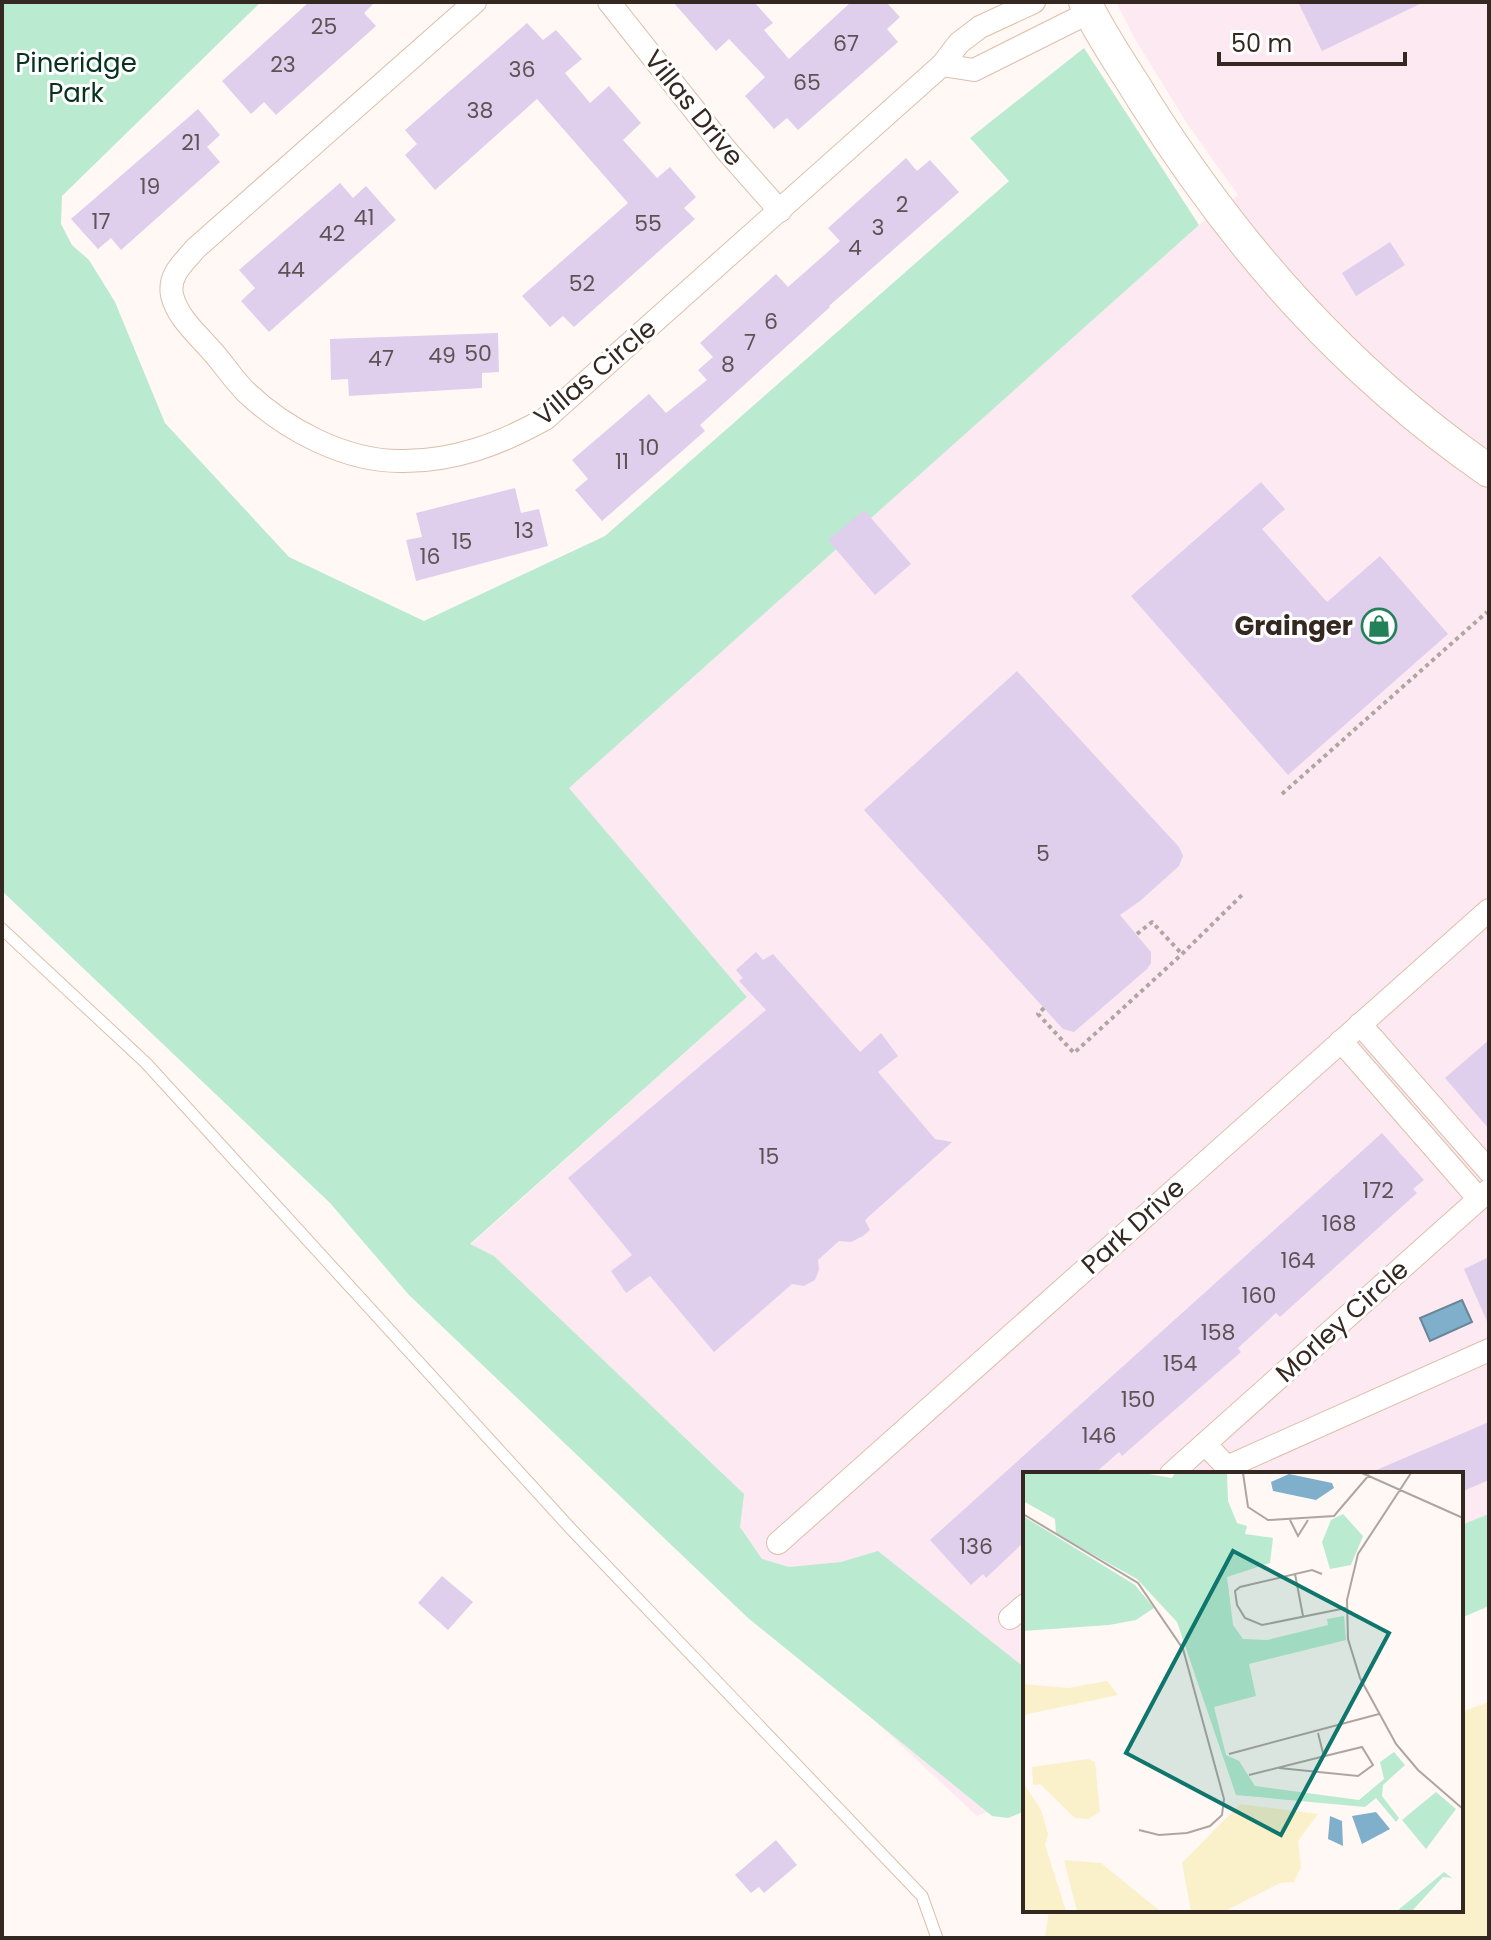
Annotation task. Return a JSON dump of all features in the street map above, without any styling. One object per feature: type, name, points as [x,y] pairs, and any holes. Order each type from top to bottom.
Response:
[{"type":"main road","points":[[1087,7],[1202,189],[1275,280],[1370,376],[1489,471]]},
{"type":"street","name":"Villas Circle","points":[[475,2],[196,248],[174,274],[172,294],[183,318],[246,392],[311,437],[355,455],[399,461],[465,454],[500,442],[545,419],[942,65],[959,43],[980,27],[1034,2]]},
{"type":"street","name":"Villas Drive","points":[[609,2],[726,150],[780,211]]},
{"type":"street","points":[[942,65],[974,70],[1087,7]]},
{"type":"street","name":"Park Drive","points":[[778,1543],[1489,910]]},
{"type":"street","points":[[1360,1024],[1489,1171]]},
{"type":"street","name":"Morley Circle","points":[[1173,1472],[1484,1194],[1341,1041]]},
{"type":"street","points":[[1205,1444],[1227,1467],[1489,1350]]},
{"type":"lane","points":[[2,929],[146,1063],[571,1529],[922,1896],[937,1938]]},
{"type":"path","points":[[1282,794],[1487,612]]},
{"type":"path","points":[[1044,1008],[1038,1014],[1074,1053],[1244,893]]},
{"type":"path","points":[[1137,934],[1152,922],[1182,954]]},
{"type":"shaded area","points":[[1116,2],[1489,2],[1489,1598],[1463,1609],[1463,1472],[1023,1472],[1023,1797],[977,1816],[418,1295],[747,997],[568,788],[1199,225],[1238,195],[1188,125]]},
{"type":"green space","name":"Pineridge Park","points":[[2,2],[261,2],[62,196],[61,224],[72,245],[89,260],[115,302],[165,423],[289,557],[424,621],[605,536],[1009,181],[970,138],[1084,48],[1199,225],[569,788],[747,997],[470,1244],[494,1256],[744,1494],[740,1527],[762,1559],[789,1567],[841,1562],[878,1551],[1023,1666],[1023,1812],[1008,1818],[992,1816],[748,1618],[409,1295],[330,1203],[2,891]]},
{"type":"green space","points":[[1489,1514],[1489,1606],[1463,1617],[1463,1524]]},
{"type":"sand","points":[[1489,1702],[1489,1938],[1045,1938],[1049,1912],[1463,1912],[1463,1711]]},
{"type":"water","points":[[1462,1300],[1472,1322],[1430,1341],[1420,1318]]},
{"type":"building","points":[[309,2],[375,2],[364,13],[376,26],[276,115],[264,102],[251,114],[222,81]]},
{"type":"building","points":[[673,2],[754,2],[773,23],[764,30],[789,59],[851,2],[886,2],[900,17],[887,29],[898,42],[798,130],[787,118],[774,129],[745,96],[765,77],[729,39],[716,51]]},
{"type":"building","points":[[1298,2],[1424,2],[1322,51]]},
{"type":"building","points":[[527,23],[543,40],[556,30],[582,59],[565,73],[590,103],[609,86],[641,123],[623,140],[657,178],[670,167],[696,197],[684,208],[695,219],[574,327],[563,316],[550,327],[522,296],[628,203],[537,99],[435,190],[405,155],[417,144],[405,130]]},
{"type":"building","points":[[198,109],[220,135],[207,147],[220,162],[121,250],[111,238],[98,249],[71,219]]},
{"type":"building","points":[[906,158],[917,171],[930,160],[959,192],[829,306],[700,425],[705,431],[602,521],[575,490],[588,479],[572,460],[649,394],[666,413],[707,380],[698,370],[713,357],[700,343],[776,274],[788,287],[840,241],[828,228]]},
{"type":"building","points":[[340,183],[353,198],[366,186],[396,220],[269,332],[241,301],[255,288],[239,270]]},
{"type":"building","points":[[1390,242],[1405,265],[1356,296],[1342,273]]},
{"type":"building","points":[[498,333],[499,372],[482,373],[482,388],[349,396],[348,379],[331,380],[330,339]]},
{"type":"building","points":[[1261,482],[1285,509],[1262,529],[1327,602],[1380,556],[1448,634],[1288,775],[1131,596]]},
{"type":"building","points":[[515,488],[521,513],[539,509],[548,546],[416,581],[406,540],[422,537],[416,513]]},
{"type":"building","points":[[864,510],[911,564],[875,595],[828,540]]},
{"type":"building","points":[[1017,671],[1179,847],[1183,856],[1179,866],[1120,915],[1151,952],[1151,963],[1074,1032],[1063,1029],[864,810]]},
{"type":"building","points":[[756,952],[763,960],[773,954],[860,1052],[881,1033],[898,1056],[878,1072],[935,1139],[952,1142],[865,1220],[870,1230],[851,1242],[839,1241],[818,1260],[819,1270],[815,1280],[804,1286],[792,1284],[714,1352],[650,1276],[626,1293],[611,1271],[632,1255],[568,1178],[766,1010],[739,981],[743,978],[736,970]]},
{"type":"building","points":[[1489,1040],[1489,1129],[1445,1078]]},
{"type":"building","points":[[1382,1133],[1424,1180],[1413,1189],[1417,1193],[1280,1317],[1276,1313],[1238,1348],[1241,1352],[1122,1456],[1119,1452],[1096,1472],[1023,1472],[1023,1543],[986,1578],[983,1574],[971,1585],[930,1540]]},
{"type":"building","points":[[1489,1257],[1489,1326],[1464,1269]]},
{"type":"building","points":[[1489,1422],[1489,1480],[1463,1491],[1463,1472],[1372,1472]]},
{"type":"building","points":[[442,1576],[473,1602],[448,1630],[418,1603]]},
{"type":"building","points":[[776,1840],[797,1865],[764,1893],[759,1887],[751,1893],[735,1875]]},
{"type":"place","name":"Grainger","points":[[1379,626]]}]
